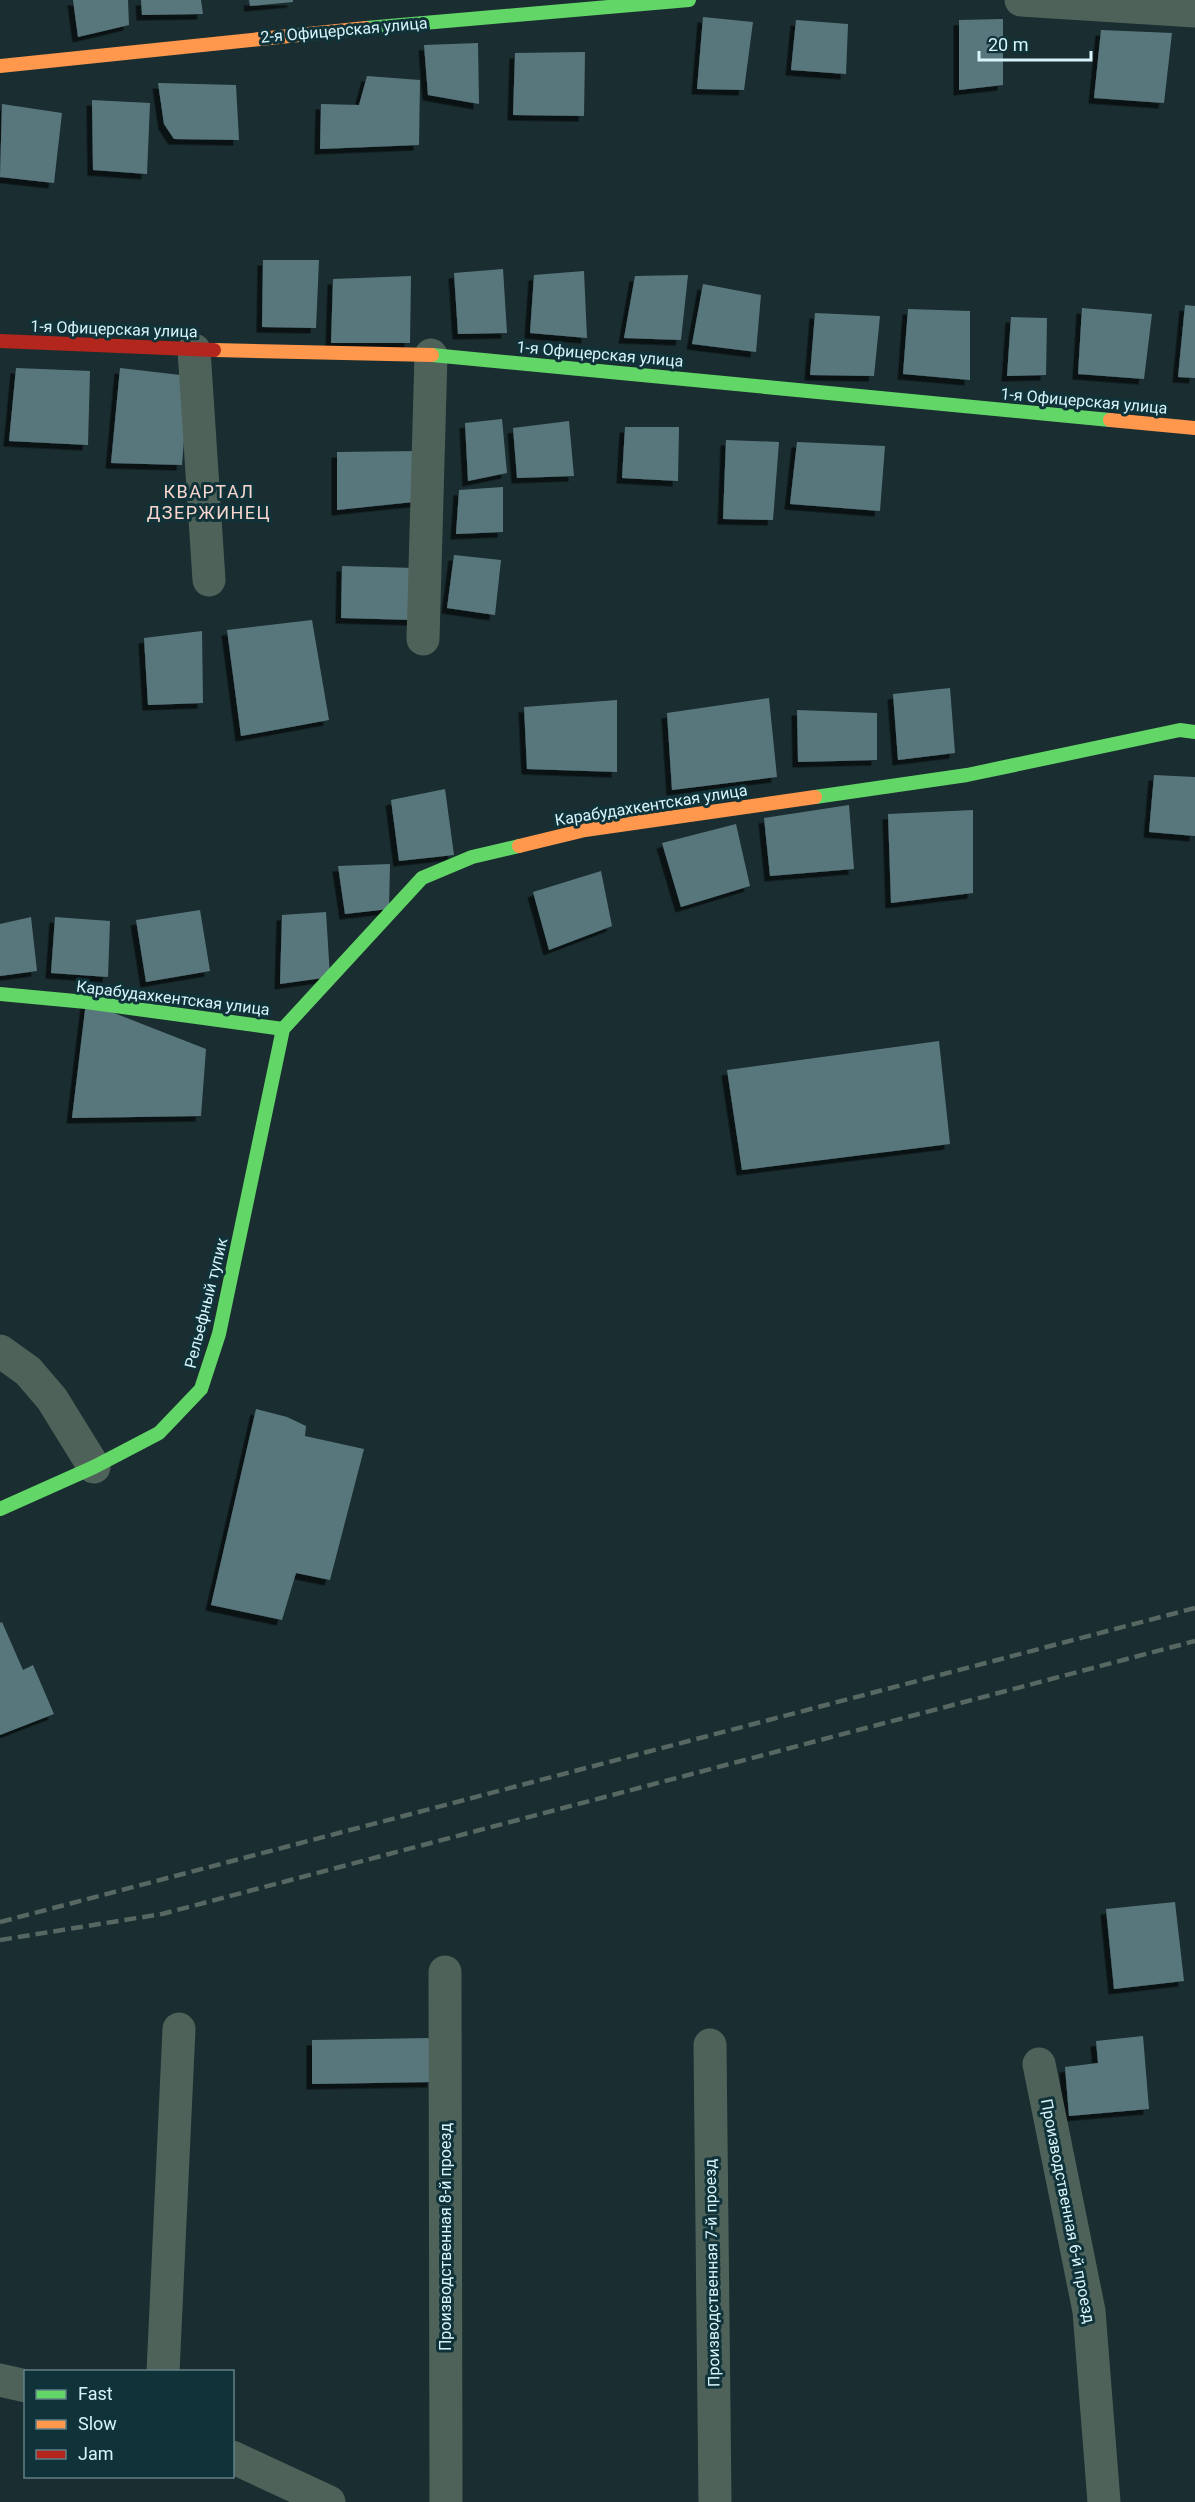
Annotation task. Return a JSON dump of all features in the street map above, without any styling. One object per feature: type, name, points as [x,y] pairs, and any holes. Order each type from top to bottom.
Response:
[{"type":"street","name":"2-я Офицерская улица","points":[[0,66],[295,34],[689,0]]},
{"type":"street","points":[[1021,0],[1195,11]]},
{"type":"street","name":"1-я Офицерская улица","points":[[0,341],[194,350],[431,355],[1195,428]]},
{"type":"street","points":[[194,350],[209,580]]},
{"type":"street","points":[[423,639],[431,355]]},
{"type":"street","name":"Карабудахкентская улица","points":[[0,994],[86,1002],[283,1029],[422,878],[472,857],[585,830],[967,775],[1180,730],[1195,732]]},
{"type":"street","name":"Рельефный тупик","points":[[0,1509],[94,1467],[159,1433],[201,1389],[219,1334],[283,1029]]},
{"type":"street","points":[[0,1351],[28,1371],[52,1399],[94,1467]]},
{"type":"street","name":"Производственная 8-й проезд","points":[[445,1972],[446,2502]]},
{"type":"street","points":[[163,2370],[179,2029]]},
{"type":"street","name":"Производственная 7-й проезд","points":[[710,2045],[715,2502]]},
{"type":"street","name":"Производственная 6-й проезд","points":[[1039,2064],[1089,2311],[1104,2502]]},
{"type":"street","points":[[0,2380],[24,2386]]},
{"type":"street","points":[[234,2458],[329,2502]]},
{"type":"building","points":[[73,0],[128,0],[129,25],[78,37]]},
{"type":"building","points":[[141,0],[201,0],[203,14],[142,15]]},
{"type":"building","points":[[249,0],[293,0],[293,2],[250,6]]},
{"type":"building","points":[[703,17],[753,22],[744,90],[697,89]]},
{"type":"building","points":[[1003,19],[1003,85],[959,90],[959,20]]},
{"type":"building","points":[[796,20],[848,24],[846,74],[791,70]]},
{"type":"building","points":[[1101,30],[1172,33],[1164,103],[1094,98]]},
{"type":"building","points":[[478,43],[479,104],[428,95],[424,45]]},
{"type":"building","points":[[585,52],[584,116],[513,115],[515,53]]},
{"type":"building","points":[[367,76],[420,80],[419,145],[320,149],[321,104],[359,105]]},
{"type":"building","points":[[158,83],[236,85],[239,140],[174,139],[164,124]]},
{"type":"building","points":[[92,100],[150,103],[147,174],[93,170]]},
{"type":"building","points":[[2,104],[62,113],[54,183],[0,177]]},
{"type":"building","points":[[263,260],[319,260],[316,328],[262,327]]},
{"type":"building","points":[[503,269],[507,333],[458,334],[454,273]]},
{"type":"building","points":[[584,271],[587,338],[530,333],[534,275]]},
{"type":"building","points":[[688,275],[681,340],[624,338],[635,276]]},
{"type":"building","points":[[411,276],[410,343],[331,343],[333,279]]},
{"type":"building","points":[[703,284],[761,295],[756,352],[692,344]]},
{"type":"building","points":[[1185,305],[1195,306],[1195,378],[1178,377]]},
{"type":"building","points":[[1082,308],[1152,314],[1144,379],[1078,374]]},
{"type":"building","points":[[908,309],[970,311],[970,380],[903,374]]},
{"type":"building","points":[[815,313],[880,316],[874,376],[810,375]]},
{"type":"building","points":[[1011,317],[1047,318],[1046,375],[1007,376]]},
{"type":"building","points":[[16,368],[90,371],[88,445],[9,441]]},
{"type":"building","points":[[120,368],[189,376],[182,465],[111,463]]},
{"type":"building","points":[[502,419],[507,473],[468,481],[465,423]]},
{"type":"building","points":[[569,421],[574,476],[517,478],[513,428]]},
{"type":"building","points":[[625,427],[679,427],[678,481],[622,478]]},
{"type":"building","points":[[726,440],[779,442],[773,520],[723,519]]},
{"type":"building","points":[[797,442],[885,446],[880,511],[790,504]]},
{"type":"building","points":[[420,451],[423,501],[337,510],[337,452]]},
{"type":"building","points":[[503,487],[503,532],[456,534],[459,490]]},
{"type":"building","points":[[454,555],[501,560],[495,615],[447,608]]},
{"type":"building","points":[[342,566],[416,568],[414,620],[341,618]]},
{"type":"building","points":[[312,620],[329,720],[241,736],[227,630]]},
{"type":"building","points":[[202,631],[203,703],[148,705],[144,638]]},
{"type":"building","points":[[950,688],[955,753],[898,760],[893,694]]},
{"type":"building","points":[[769,698],[777,777],[672,790],[667,713]]},
{"type":"building","points":[[617,700],[617,772],[527,769],[524,707]]},
{"type":"building","points":[[797,710],[877,713],[877,760],[798,762]]},
{"type":"building","points":[[1154,775],[1195,777],[1195,836],[1149,832]]},
{"type":"building","points":[[445,789],[454,855],[399,861],[391,800]]},
{"type":"building","points":[[849,805],[854,869],[770,876],[764,818]]},
{"type":"building","points":[[973,810],[973,893],[891,903],[888,814]]},
{"type":"building","points":[[736,824],[750,886],[681,907],[662,843]]},
{"type":"building","points":[[390,864],[389,909],[345,914],[338,866]]},
{"type":"building","points":[[601,871],[612,926],[549,950],[533,892]]},
{"type":"building","points":[[200,910],[210,971],[146,982],[136,920]]},
{"type":"building","points":[[326,912],[330,977],[280,984],[282,915]]},
{"type":"building","points":[[31,917],[37,971],[0,976],[0,924]]},
{"type":"building","points":[[55,917],[110,921],[108,977],[51,973]]},
{"type":"building","points":[[86,1002],[206,1049],[201,1116],[72,1118]]},
{"type":"building","points":[[939,1041],[950,1144],[742,1170],[727,1070]]},
{"type":"building","points":[[256,1409],[287,1417],[306,1426],[305,1436],[364,1449],[330,1580],[296,1573],[282,1620],[211,1605]]},
{"type":"building","points":[[2,1622],[23,1670],[33,1665],[54,1714],[0,1735],[0,1623]]},
{"type":"building","points":[[1175,1902],[1184,1981],[1114,1989],[1106,1909]]},
{"type":"building","points":[[1143,2036],[1149,2109],[1069,2116],[1065,2067],[1098,2063],[1096,2041]]},
{"type":"building","points":[[432,2038],[433,2082],[312,2084],[312,2040]]},
{"type":"railway","points":[[0,1922],[1195,1608]]},
{"type":"railway","points":[[0,1940],[162,1914],[1195,1641]]},
{"type":"traffic: fast","points":[[366,28],[689,0]]},
{"type":"traffic: fast","points":[[432,355],[1110,420]]},
{"type":"traffic: fast","points":[[815,797],[967,775],[1180,730],[1195,732]]},
{"type":"traffic: fast","points":[[0,994],[86,1002],[283,1029],[422,878],[472,857],[519,846]]},
{"type":"traffic: fast","points":[[0,1509],[94,1467],[159,1433],[201,1389],[219,1334],[283,1029]]},
{"type":"traffic: slow","points":[[0,66],[366,28]]},
{"type":"traffic: slow","points":[[214,350],[432,355]]},
{"type":"traffic: slow","points":[[1110,420],[1195,428]]},
{"type":"traffic: slow","points":[[519,846],[585,830],[815,797]]},
{"type":"traffic: jam","points":[[0,341],[214,350]]},
{"type":"district","name":"КВАРТАЛ ДЗЕРЖИНЕЦ","points":[[209,501]]}]
